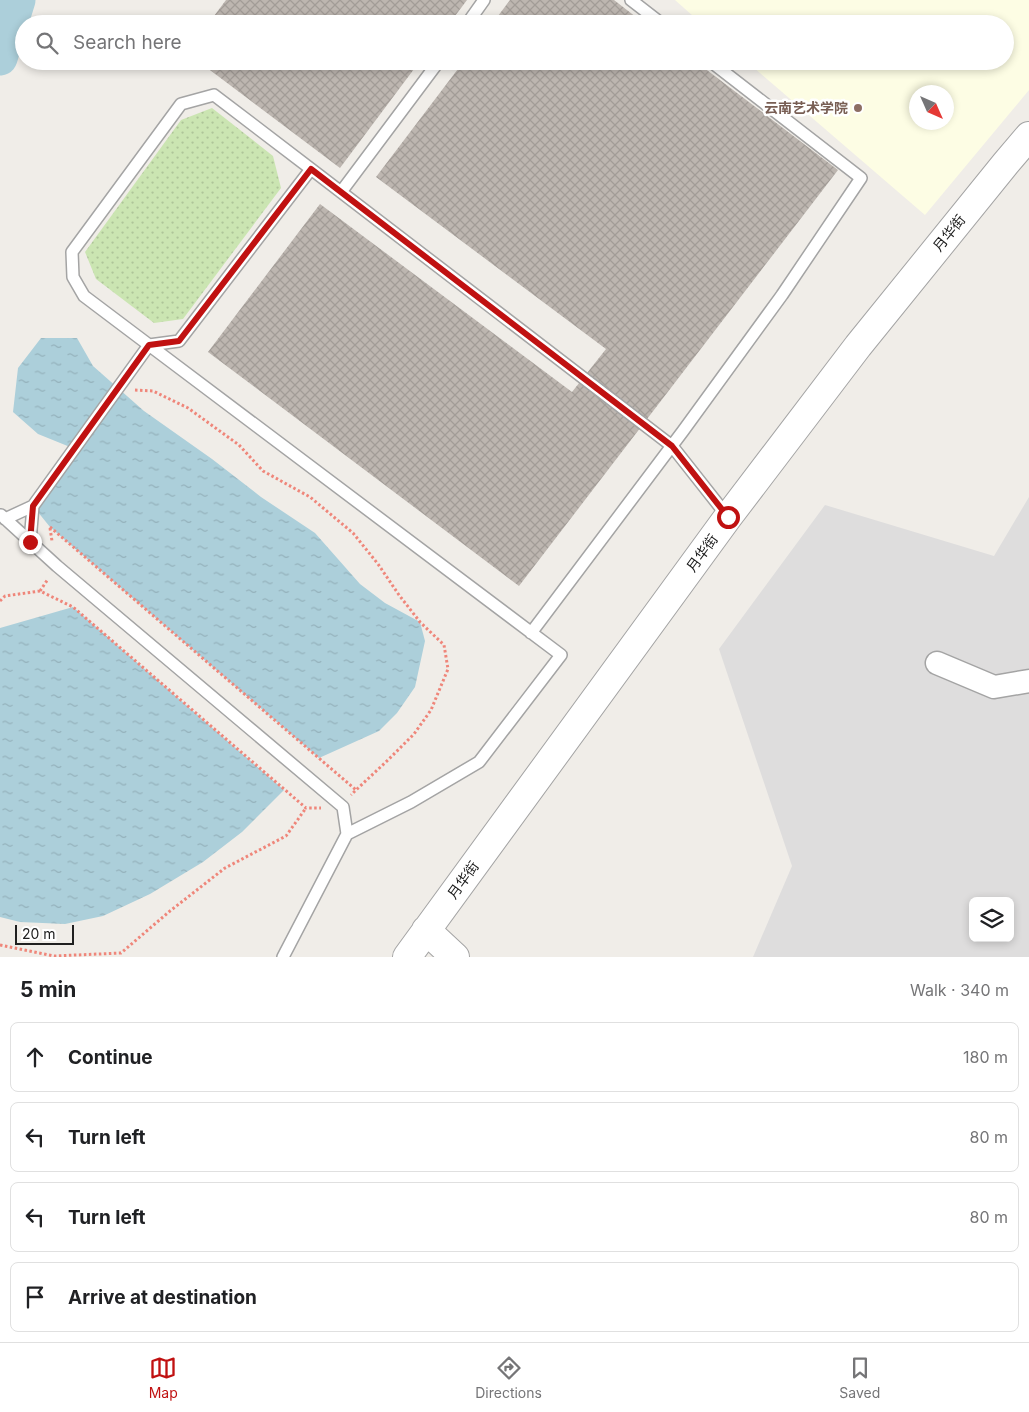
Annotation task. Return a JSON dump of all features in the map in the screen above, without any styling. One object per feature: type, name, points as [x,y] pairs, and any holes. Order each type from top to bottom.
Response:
[{"type":"street","name":"月华街","points":[[426,950],[728,517],[858,346],[1029,136]]},
{"type":"street","name":"月华街","points":[[426,950],[730,541],[860,370],[1029,163]]},
{"type":"street","points":[[937,663],[994,687],[1029,681]]},
{"type":"lane","points":[[473,15],[484,0]]},
{"type":"lane","points":[[631,0],[650,15]]},
{"type":"lane","points":[[342,192],[432,70]]},
{"type":"lane","points":[[531,633],[672,446],[782,295],[860,178],[722,70]]},
{"type":"lane","points":[[283,957],[347,834],[410,802],[479,762],[561,655],[84,296],[73,277],[72,252],[181,104],[214,95],[672,446],[728,517]]},
{"type":"lane","points":[[30,542],[33,506],[149,345],[179,341],[311,169]]},
{"type":"lane","points":[[33,506],[2,517],[57,566],[343,807],[347,834]]},
{"type":"path","points":[[119,388],[153,392],[188,408],[238,444],[262,471],[310,496],[353,533],[420,622],[444,645],[448,669],[431,710],[414,734],[356,790],[343,807]]},
{"type":"path","points":[[33,506],[50,527],[356,790]]},
{"type":"path","points":[[50,527],[57,566]]},
{"type":"path","points":[[0,601],[5,596],[40,591],[73,607],[306,808],[286,836],[225,868],[170,911],[121,953],[54,956],[0,946]]},
{"type":"shaded area","name":"云南艺术学院","points":[[675,0],[1029,0],[1029,90],[925,215],[756,70],[1014,70],[1014,15],[692,15]]},
{"type":"shaded area","points":[[1029,497],[1029,957],[753,957],[792,866],[719,649],[825,505],[994,556]]},
{"type":"green space","points":[[212,108],[273,156],[281,188],[183,319],[154,323],[96,279],[85,252],[181,120]]},
{"type":"water","points":[[41,338],[77,338],[93,366],[144,411],[212,459],[261,497],[315,533],[360,584],[385,603],[420,622],[425,641],[415,687],[397,713],[379,731],[319,758],[50,527],[33,506],[75,449],[38,434],[13,412],[18,368]]},
{"type":"water","points":[[73,607],[284,790],[242,832],[203,862],[150,894],[103,916],[65,924],[20,922],[0,917],[0,628]]},
{"type":"building","points":[[226,0],[467,0],[456,15],[215,15]]},
{"type":"building","points":[[510,0],[614,0],[633,15],[499,15]]},
{"type":"building","points":[[210,70],[413,70],[340,168]]},
{"type":"building","points":[[457,70],[707,70],[838,170],[519,586],[208,352],[320,204],[572,392],[606,349],[376,177]]},
{"type":"waterway","points":[[0,58],[18,0]]},
{"type":"place","name":"云南艺术学院","points":[[858,108]]},
{"type":"route","points":[[30,542],[33,506],[149,345],[179,341],[311,169],[672,446],[728,517]]}]
